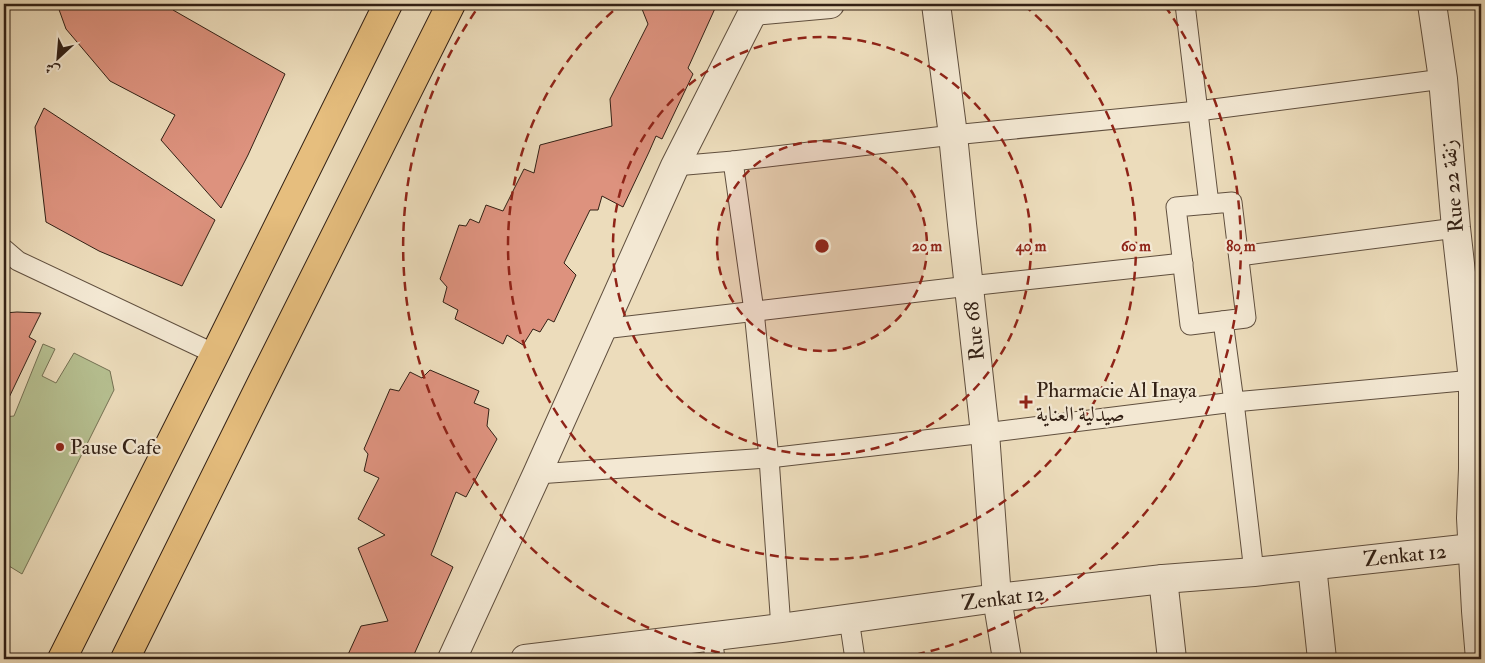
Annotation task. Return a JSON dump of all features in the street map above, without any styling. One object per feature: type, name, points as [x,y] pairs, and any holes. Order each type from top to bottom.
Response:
[{"type":"main road","points":[[62,659],[388,4]]},
{"type":"main road","points":[[125,659],[451,4]]},
{"type":"street","points":[[452,659],[538,474],[675,166],[756,7],[830,4]]},
{"type":"street","name":"Rue 68","points":[[936,4],[953,135],[985,433],[997,598],[1007,659]]},
{"type":"street","name":"Rue 22 زنقة","points":[[1432,4],[1443,79],[1456,228],[1473,380],[1480,659]]},
{"type":"street","name":"Zenkat 12","points":[[525,659],[713,648],[781,628],[997,598],[1477,547]]},
{"type":"street","points":[[1312,566],[1322,659]]},
{"type":"street","points":[[1163,579],[1172,659]]},
{"type":"lane","points":[[1185,4],[1208,204]]},
{"type":"lane","points":[[675,166],[1198,110],[1443,79]]},
{"type":"lane","points":[[733,161],[754,311],[769,458],[781,628]]},
{"type":"lane","points":[[1232,202],[1239,256],[1246,318],[1190,325],[1176,207],[1232,202]]},
{"type":"lane","points":[[1239,256],[1456,228]]},
{"type":"lane","points":[[4,249],[18,261],[215,354]]},
{"type":"lane","points":[[603,329],[1183,262]]},
{"type":"lane","points":[[1223,321],[1254,572]]},
{"type":"lane","points":[[538,474],[769,458],[1234,402],[1473,380]]},
{"type":"lane","points":[[850,619],[855,659]]},
{"type":"green space","points":[[43,344],[55,349],[42,376],[56,383],[74,353],[110,371],[114,390],[22,574],[9,566],[4,566],[4,417],[14,416]]},
{"type":"building","points":[[57,4],[169,4],[173,10],[285,74],[248,155],[221,208],[161,140],[175,115],[110,81],[66,29]]},
{"type":"building","points":[[640,4],[717,4],[688,68],[693,74],[662,139],[656,136],[623,207],[602,196],[598,210],[590,210],[564,263],[576,275],[554,322],[548,319],[540,332],[533,329],[523,345],[507,335],[503,344],[455,319],[458,310],[443,302],[447,287],[440,279],[459,225],[466,226],[470,219],[479,223],[486,205],[503,211],[524,169],[534,173],[540,145],[612,126],[610,99],[648,24]]},
{"type":"building","points":[[44,108],[215,220],[182,286],[99,251],[46,222],[35,127]]},
{"type":"building","points":[[4,313],[41,313],[29,337],[36,341],[4,408]]},
{"type":"building","points":[[430,370],[479,391],[474,403],[489,409],[487,426],[497,439],[466,497],[456,492],[431,555],[453,567],[412,659],[346,659],[361,626],[388,621],[358,548],[385,535],[358,519],[379,478],[364,471],[368,454],[364,449],[390,389],[399,391],[410,372],[422,378]]},
{"type":"place","name":"Pharmacie Al Inaya صيدلية العناية","points":[[1026,402]]},
{"type":"place","name":"Pause Cafe","points":[[60,447]]}]
